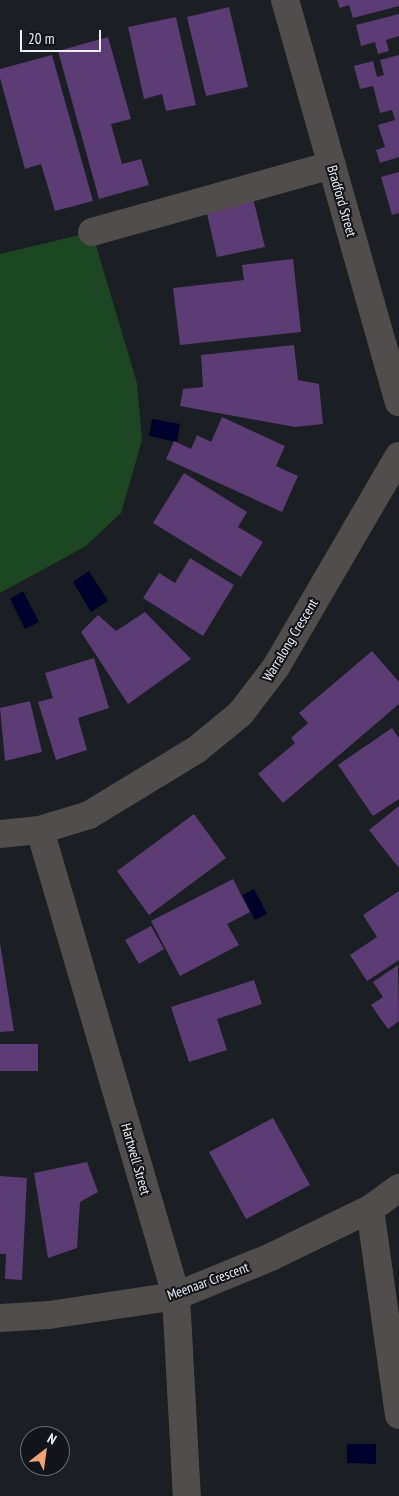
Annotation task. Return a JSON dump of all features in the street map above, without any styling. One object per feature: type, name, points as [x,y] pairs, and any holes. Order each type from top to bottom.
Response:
[{"type":"street","name":"Bradford Street","points":[[285,0],[399,402]]},
{"type":"street","points":[[92,232],[332,165]]},
{"type":"street","name":"Warralong Crescent","points":[[0,834],[40,830],[89,815],[196,750],[240,714],[276,667],[399,456]]},
{"type":"street","name":"Hartwell Street","points":[[40,830],[176,1296],[187,1496]]},
{"type":"street","name":"Meenaar Crescent","points":[[0,1318],[49,1315],[176,1296],[271,1257],[370,1209],[399,1188]]},
{"type":"street","points":[[370,1209],[399,1415]]},
{"type":"green space","points":[[92,232],[137,383],[142,440],[121,513],[86,546],[0,593],[0,254]]},
{"type":"water","points":[[152,419],[180,424],[177,442],[149,436]]},
{"type":"water","points":[[89,571],[108,601],[91,612],[73,582]]},
{"type":"water","points":[[23,591],[39,622],[25,629],[10,599]]},
{"type":"water","points":[[254,889],[267,914],[255,920],[242,895]]},
{"type":"water","points":[[347,1444],[376,1444],[376,1464],[347,1463]]},
{"type":"building","points":[[337,0],[399,0],[399,6],[353,18],[349,5],[340,8]]},
{"type":"building","points":[[229,7],[248,87],[206,96],[187,17]]},
{"type":"building","points":[[399,14],[399,36],[386,40],[389,51],[378,54],[375,42],[361,46],[356,25]]},
{"type":"building","points":[[176,17],[196,105],[166,111],[162,94],[144,99],[128,27]]},
{"type":"building","points":[[108,37],[131,119],[111,124],[122,164],[141,159],[149,185],[99,199],[58,51]]},
{"type":"building","points":[[52,55],[93,201],[55,211],[41,164],[25,169],[0,78],[0,69]]},
{"type":"building","points":[[399,55],[399,157],[380,163],[376,150],[385,147],[378,125],[395,120],[392,110],[380,113],[373,86],[360,89],[354,66],[373,61],[377,77],[384,75],[380,60]]},
{"type":"building","points":[[399,172],[399,213],[392,215],[381,177]]},
{"type":"building","points":[[251,190],[265,247],[217,257],[204,201]]},
{"type":"building","points":[[293,259],[301,332],[180,345],[173,288],[244,280],[242,265]]},
{"type":"building","points":[[294,345],[298,380],[319,384],[323,424],[295,427],[180,406],[183,389],[203,387],[201,355]]},
{"type":"building","points":[[222,417],[285,446],[276,466],[298,476],[282,512],[166,459],[174,441],[191,449],[197,435],[211,442]]},
{"type":"building","points":[[184,473],[247,512],[238,527],[263,542],[241,577],[153,523]]},
{"type":"building","points":[[190,558],[234,585],[203,636],[143,598],[159,573],[175,583]]},
{"type":"building","points":[[145,612],[191,659],[128,704],[81,632],[98,615],[116,631]]},
{"type":"building","points":[[372,651],[399,682],[399,704],[283,803],[258,774],[295,743],[291,738],[308,723],[299,713]]},
{"type":"building","points":[[94,658],[109,708],[78,718],[87,750],[56,760],[38,702],[53,698],[45,673]]},
{"type":"building","points":[[30,701],[42,752],[5,761],[0,708]]},
{"type":"building","points":[[392,728],[399,738],[399,799],[373,816],[338,765]]},
{"type":"building","points":[[399,806],[399,868],[369,830]]},
{"type":"building","points":[[194,814],[226,858],[149,915],[117,871]]},
{"type":"building","points":[[233,879],[250,912],[227,924],[239,945],[180,976],[151,921]]},
{"type":"building","points":[[399,891],[399,960],[367,981],[350,955],[377,937],[363,915]]},
{"type":"building","points":[[151,926],[164,949],[139,964],[125,940]]},
{"type":"building","points":[[0,943],[14,1031],[0,1032]]},
{"type":"building","points":[[398,965],[399,1021],[388,1029],[371,1005],[383,997],[373,982]]},
{"type":"building","points":[[254,980],[262,1004],[217,1019],[227,1050],[189,1062],[171,1007]]},
{"type":"building","points":[[0,1044],[38,1044],[38,1071],[0,1071]]},
{"type":"building","points":[[273,1118],[310,1185],[246,1219],[209,1152]]},
{"type":"building","points":[[87,1162],[98,1192],[80,1202],[77,1248],[48,1258],[34,1173]]},
{"type":"building","points":[[0,1176],[27,1178],[22,1280],[5,1279],[6,1254],[0,1254]]}]
